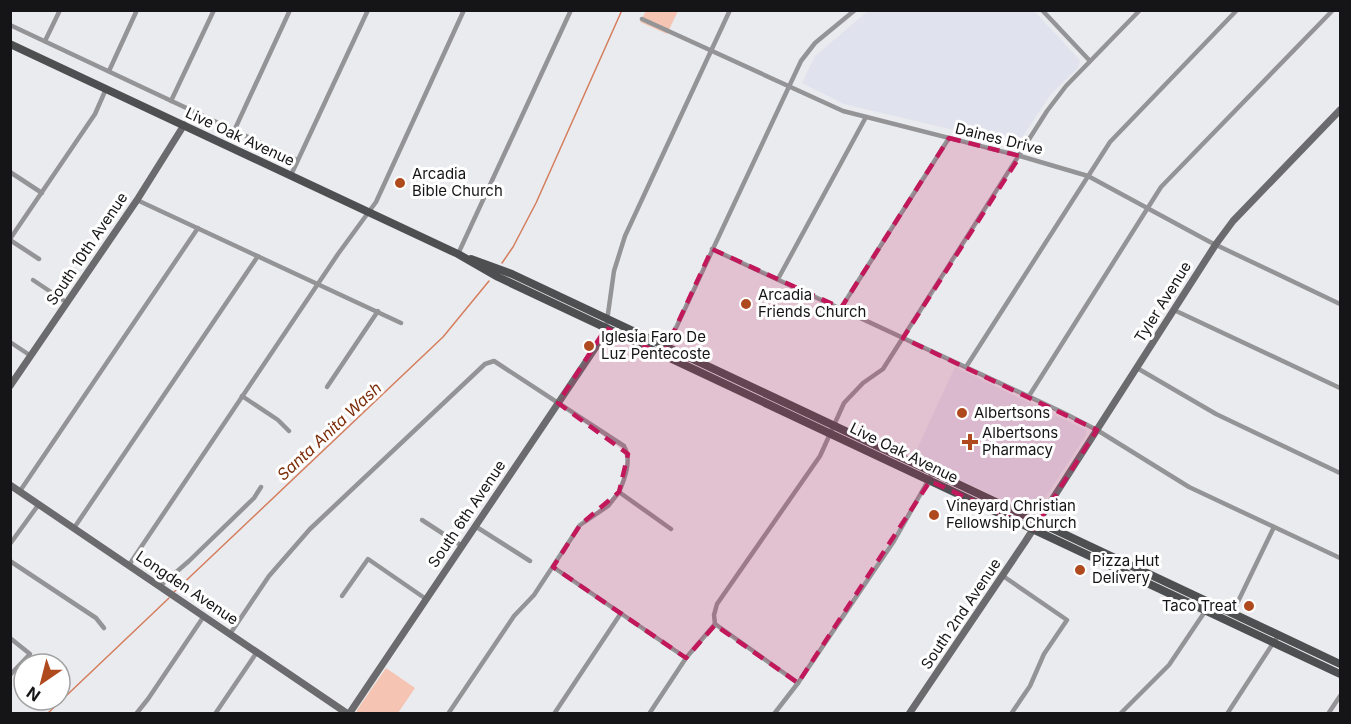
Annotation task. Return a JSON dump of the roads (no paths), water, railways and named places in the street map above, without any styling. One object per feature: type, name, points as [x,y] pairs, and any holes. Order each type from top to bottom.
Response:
[{"type":"main road","name":"Live Oak Avenue","points":[[10,44],[492,269],[606,328],[664,350]]},
{"type":"main road","name":"Live Oak Avenue","points":[[500,274],[607,319],[664,350],[832,429],[933,472],[1341,663]]},
{"type":"main road","name":"Live Oak Avenue","points":[[832,429],[929,480],[1341,674]]},
{"type":"street","points":[[45,41],[60,10]]},
{"type":"street","points":[[109,71],[137,10]]},
{"type":"street","points":[[171,101],[214,10]]},
{"type":"street","points":[[234,130],[291,10]]},
{"type":"street","points":[[291,175],[368,10]]},
{"type":"street","points":[[129,565],[318,284],[376,202],[464,10]]},
{"type":"street","points":[[458,254],[571,10]]},
{"type":"street","points":[[606,328],[618,255],[730,10]]},
{"type":"street","points":[[664,350],[801,61],[815,43],[855,10]]},
{"type":"street","points":[[649,714],[686,658],[715,624],[714,615],[717,604],[820,456],[852,393],[883,369],[1047,111],[1066,86],[1140,10]]},
{"type":"street","points":[[966,367],[1110,142],[1237,10]]},
{"type":"street","points":[[1029,396],[1161,187],[1333,10]]},
{"type":"street","points":[[1043,11],[1090,61]]},
{"type":"street","name":"Daines Drive","points":[[642,19],[843,111],[1020,156],[1088,176],[1216,244],[1341,304]]},
{"type":"street","name":"Live Oak Avenue","points":[[10,25],[297,160]]},
{"type":"street","points":[[39,259],[10,239],[95,114],[106,89]]},
{"type":"street","name":"Tyler Avenue","points":[[1034,529],[1216,244],[1233,221],[1340,111]]},
{"type":"street","points":[[778,279],[866,117]]},
{"type":"street","name":"South 10th Avenue","points":[[10,386],[137,200],[184,125]]},
{"type":"street","points":[[841,308],[949,138]]},
{"type":"street","points":[[10,172],[42,193]]},
{"type":"street","points":[[137,200],[401,323]]},
{"type":"street","points":[[20,491],[198,228]]},
{"type":"street","points":[[712,249],[1029,396],[1097,430],[1189,487],[1341,558]]},
{"type":"street","points":[[74,528],[258,256]]},
{"type":"street","points":[[33,280],[66,303]]},
{"type":"street","points":[[1174,310],[1341,388]]},
{"type":"street","points":[[327,387],[378,311]]},
{"type":"street","name":"South 6th Avenue","points":[[349,714],[604,336],[606,328]]},
{"type":"street","points":[[10,342],[31,356]]},
{"type":"street","points":[[230,634],[269,576],[310,529],[485,364],[494,361],[624,446],[628,454],[626,477],[619,492],[608,506],[580,525],[534,595],[514,616],[448,714]]},
{"type":"street","points":[[1137,368],[1216,414],[1341,473]]},
{"type":"street","points":[[242,396],[278,420],[289,431]]},
{"type":"street","points":[[774,714],[798,683],[894,541],[933,472]]},
{"type":"street","name":"Longden Avenue","points":[[10,485],[349,714]]},
{"type":"street","points":[[159,586],[189,561],[254,498],[261,487]]},
{"type":"street","points":[[619,492],[671,529]]},
{"type":"street","points":[[10,544],[39,504]]},
{"type":"street","points":[[422,520],[462,546]]},
{"type":"street","points":[[476,526],[530,561]]},
{"type":"street","points":[[1229,621],[1274,527]]},
{"type":"street","name":"South 2nd Avenue","points":[[909,714],[1034,529]]},
{"type":"street","points":[[342,596],[368,559],[426,599]]},
{"type":"street","points":[[10,561],[96,618],[104,628]]},
{"type":"street","points":[[553,567],[686,658]]},
{"type":"street","points":[[1003,576],[1067,620],[1044,654],[1030,686],[1011,714]]},
{"type":"street","points":[[1120,714],[1169,665],[1211,602]]},
{"type":"street","points":[[554,714],[621,613]]},
{"type":"street","points":[[136,714],[204,616]]},
{"type":"street","points":[[715,624],[798,683]]},
{"type":"street","points":[[1227,714],[1279,634]]},
{"type":"street","points":[[10,638],[30,654],[10,675]]},
{"type":"street","points":[[215,714],[257,652]]},
{"type":"street","points":[[1328,714],[1341,696]]},
{"type":"waterway","name":"Santa Anita Wash","points":[[502,263],[536,203],[622,10]]},
{"type":"waterway","name":"Santa Anita Wash","points":[[174,592],[443,337],[489,281]]},
{"type":"waterway","name":"Santa Anita Wash","points":[[47,714],[169,598]]},
{"type":"place","name":"Arcadia Bible Church","points":[[400,183]]},
{"type":"place","name":"Arcadia Friends Church","points":[[746,304]]},
{"type":"place","name":"Iglesia Faro De Luz Pentecoste","points":[[589,346]]},
{"type":"place","name":"Albertsons","points":[[962,413]]},
{"type":"place","name":"Albertsons Pharmacy","points":[[970,442]]},
{"type":"place","name":"Vineyard Christian Fellowship Church","points":[[934,515]]},
{"type":"place","name":"Pizza Hut Delivery","points":[[1080,570]]},
{"type":"place","name":"Taco Treat","points":[[1249,606]]}]
